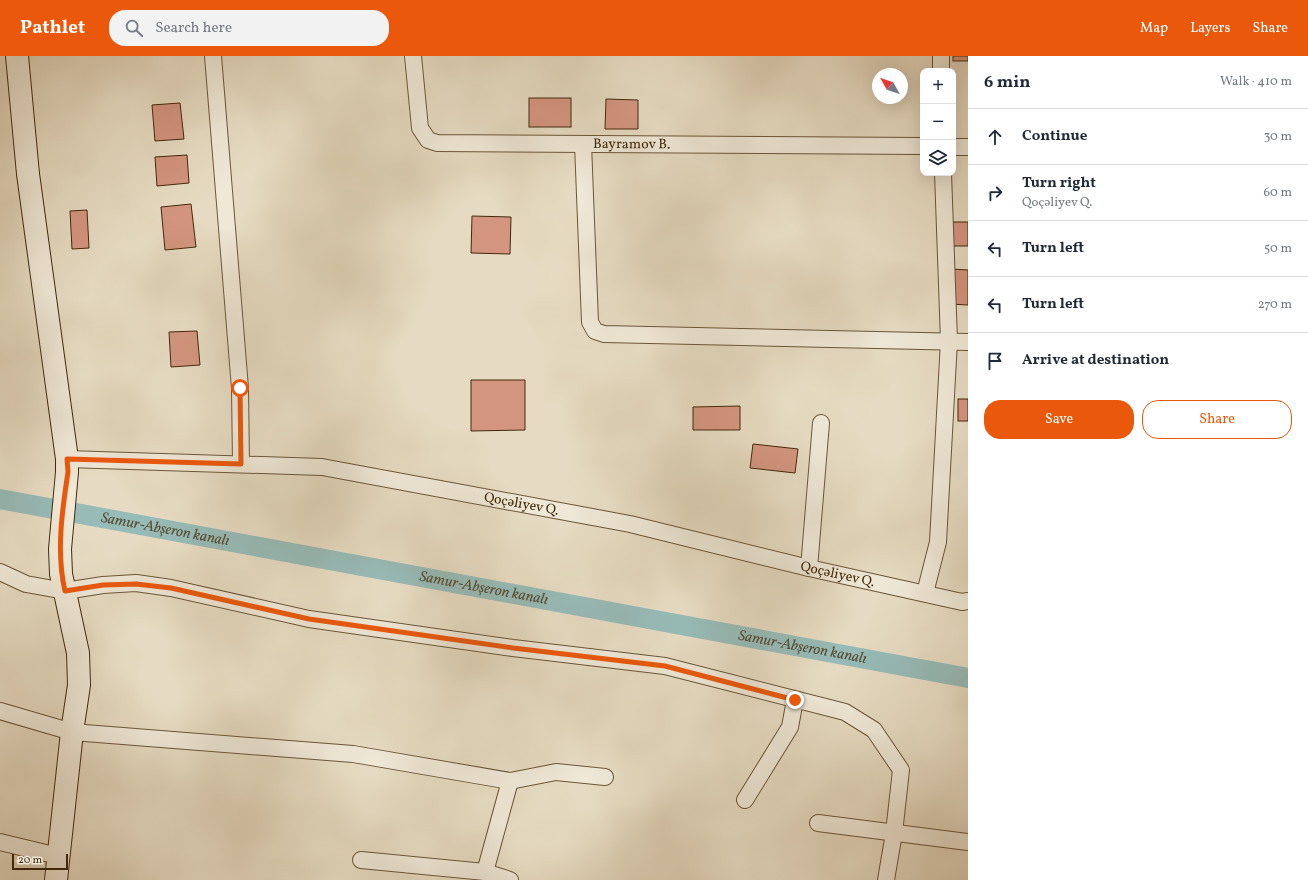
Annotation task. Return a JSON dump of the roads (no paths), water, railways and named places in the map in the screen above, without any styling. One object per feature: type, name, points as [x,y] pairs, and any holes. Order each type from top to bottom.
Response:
[{"type":"street","points":[[17,56],[28,174],[67,459],[68,472],[60,549],[61,574],[78,653],[79,670],[79,685],[72,732],[56,880]]},
{"type":"street","points":[[213,56],[240,388],[241,464]]},
{"type":"street","name":"Bayramov B.","points":[[413,56],[420,128],[428,140],[437,143],[920,146]]},
{"type":"street","points":[[941,56],[941,68]]},
{"type":"street","points":[[583,144],[590,322],[596,331],[604,334],[968,342]]},
{"type":"street","points":[[956,147],[968,147]]},
{"type":"street","points":[[925,593],[938,542],[949,341],[943,176]]},
{"type":"street","points":[[809,568],[821,423]]},
{"type":"street","name":"Qoçəliyev Q.","points":[[67,459],[322,467],[630,524],[809,568],[962,602],[968,601]]},
{"type":"street","points":[[0,572],[26,584],[65,591],[103,585],[136,584],[171,588],[309,619],[513,648],[665,666],[844,712],[874,730],[901,770],[894,833],[886,880]]},
{"type":"street","points":[[745,800],[790,727],[795,700]]},
{"type":"street","points":[[0,711],[72,732],[353,754],[510,781],[556,772],[604,777]]},
{"type":"street","points":[[485,872],[510,781]]},
{"type":"street","points":[[818,823],[968,842]]},
{"type":"street","points":[[0,842],[58,856]]},
{"type":"street","points":[[361,860],[485,872],[510,880]]},
{"type":"waterway","name":"Samur-Abşeron kanalı","points":[[0,499],[968,678]]}]
